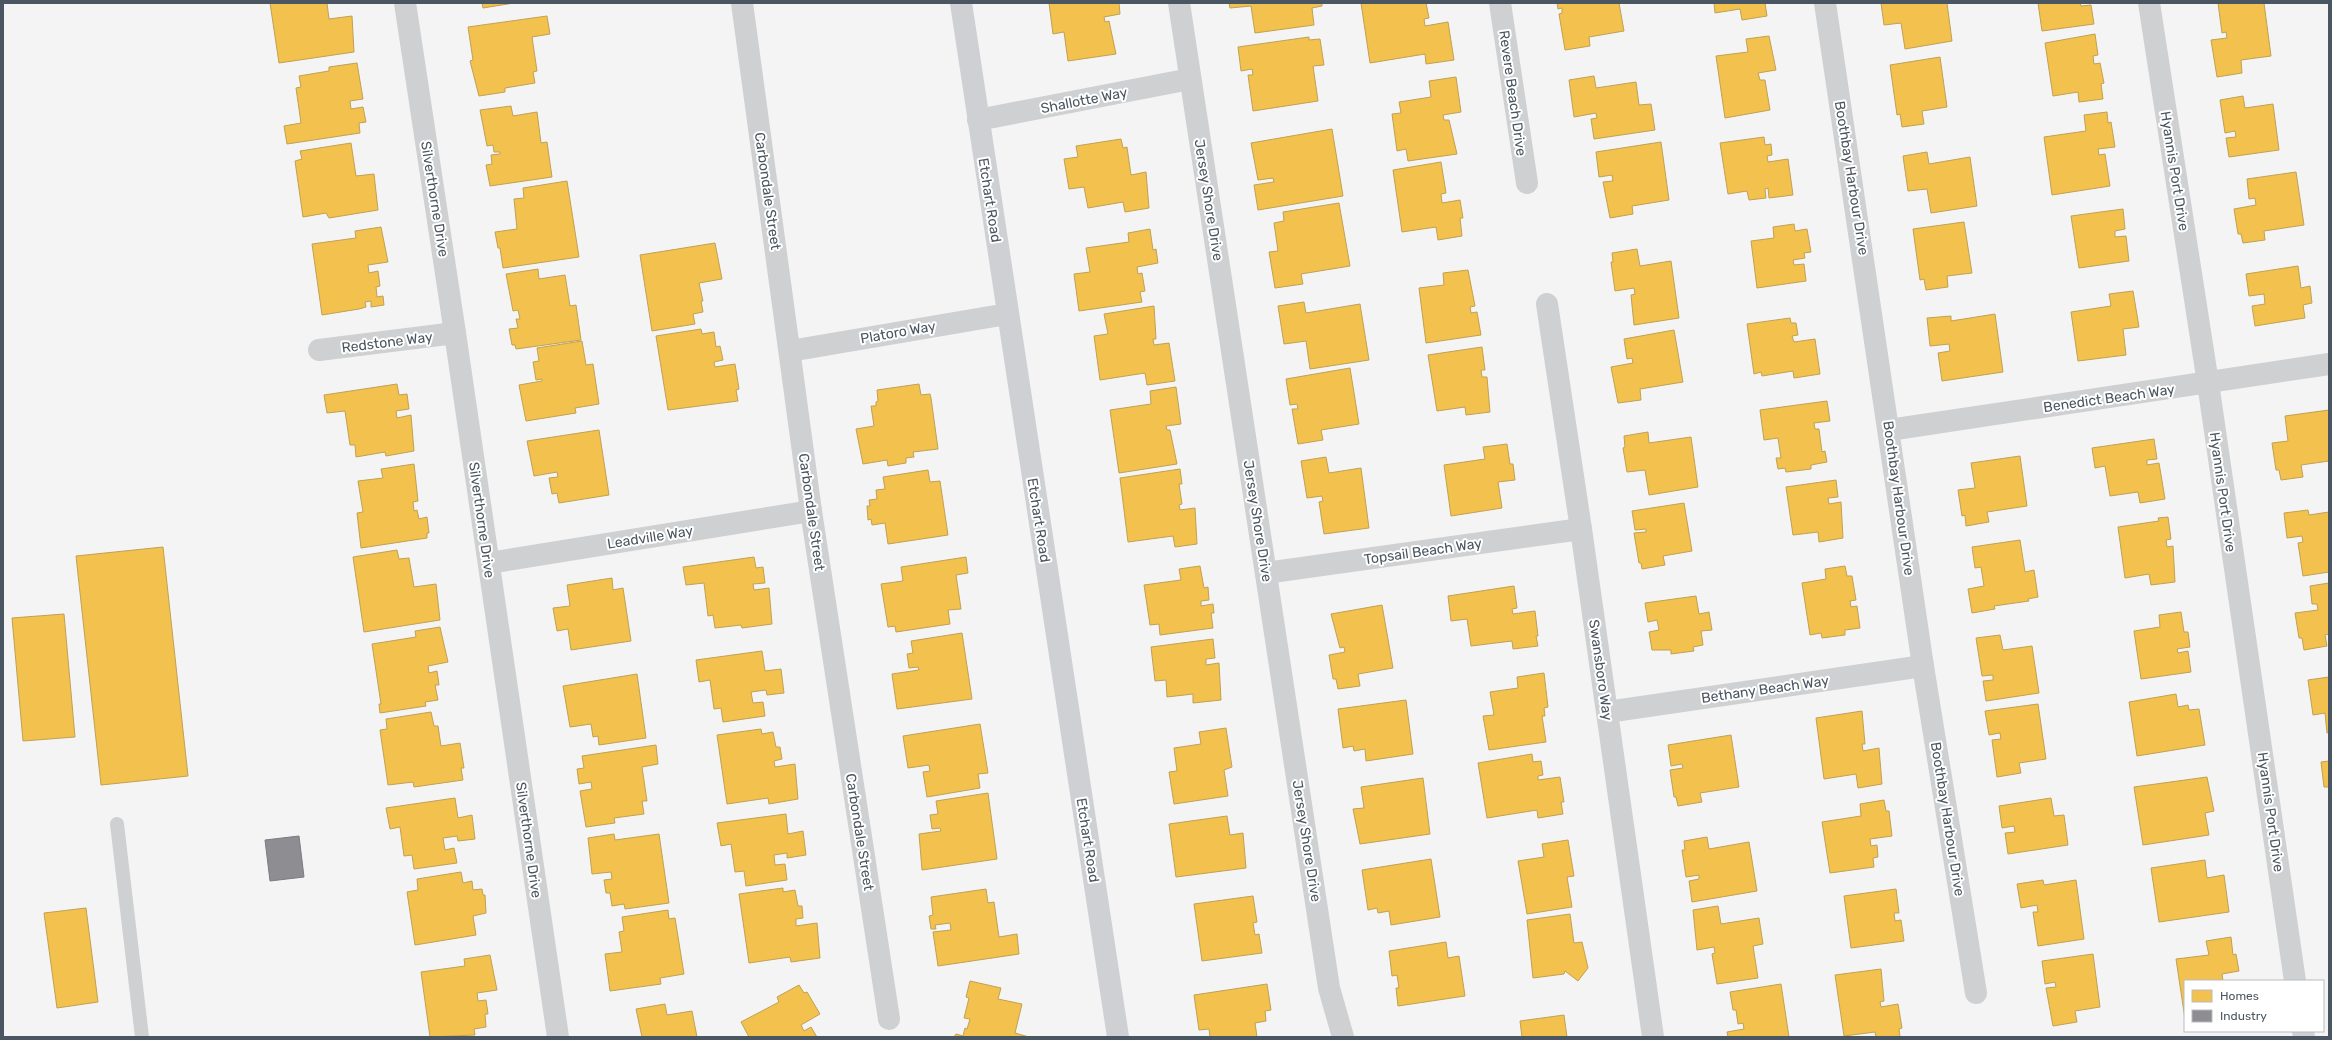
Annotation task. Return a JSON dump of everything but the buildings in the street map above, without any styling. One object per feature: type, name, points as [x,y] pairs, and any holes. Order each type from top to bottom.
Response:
[{"type":"street","name":"Silverthorne Drive","points":[[405,3],[558,1037]]},
{"type":"street","name":"Carbondale Street","points":[[742,3],[811,511],[889,1019]]},
{"type":"street","name":"Etchart Road","points":[[960,3],[1118,1037]]},
{"type":"street","name":"Jersey Shore Drive","points":[[1179,3],[1329,988],[1342,1037]]},
{"type":"street","name":"Revere Beach Drive","points":[[1500,3],[1527,183]]},
{"type":"street","name":"Boothbay Harbour Drive","points":[[1825,3],[1923,666],[1976,994]]},
{"type":"street","name":"Hyannis Port Drive","points":[[2149,3],[2208,383],[2295,980]]},
{"type":"street","name":"Shallotte Way","points":[[978,120],[1190,79]]},
{"type":"street","name":"Swansboro Way","points":[[1546,304],[1581,529],[1653,1037]]},
{"type":"street","name":"Platoro Way","points":[[790,351],[1007,314]]},
{"type":"street","name":"Redstone Way","points":[[319,350],[455,333]]},
{"type":"street","name":"Benedict Beach Way","points":[[1889,430],[2329,364]]},
{"type":"street","name":"Leadville Way","points":[[489,563],[811,511]]},
{"type":"street","name":"Topsail Beach Way","points":[[1266,573],[1581,529]]},
{"type":"street","name":"Bethany Beach Way","points":[[1607,712],[1923,666]]},
{"type":"lane","points":[[117,824],[142,1037]]}]
